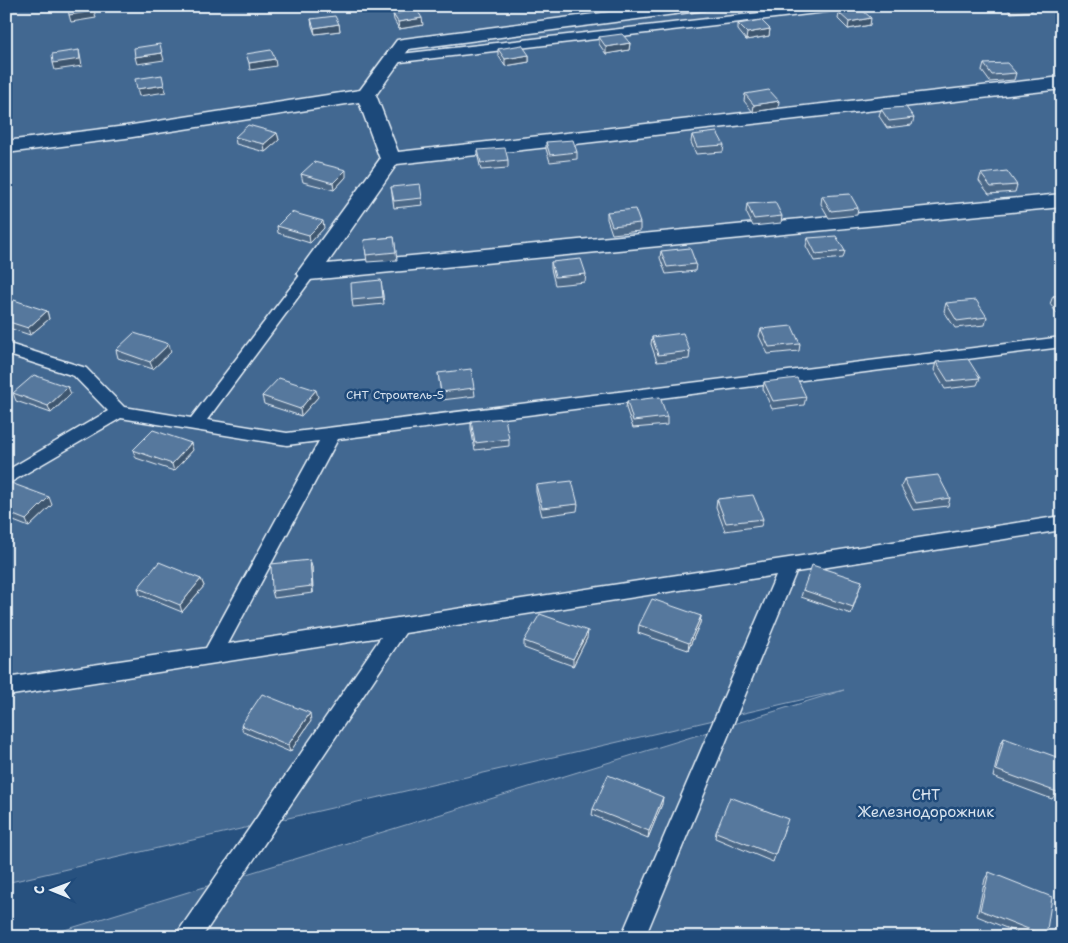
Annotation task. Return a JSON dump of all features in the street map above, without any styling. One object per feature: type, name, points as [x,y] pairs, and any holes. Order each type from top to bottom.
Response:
[{"type":"street","points":[[6,147],[126,132],[366,96],[403,44],[698,6]]},
{"type":"street","points":[[309,273],[390,159],[1062,83]]},
{"type":"street","points":[[366,96],[390,159]]},
{"type":"street","points":[[309,273],[1062,200]]},
{"type":"lane","points":[[392,58],[851,6]]},
{"type":"lane","points":[[195,424],[309,273]]},
{"type":"lane","points":[[6,348],[80,372],[119,412],[287,439],[1062,342]]},
{"type":"lane","points":[[6,479],[119,412]]},
{"type":"lane","points":[[212,655],[332,433]]},
{"type":"lane","points":[[6,687],[1062,523]]},
{"type":"lane","points":[[633,937],[789,566]]},
{"type":"lane","points":[[188,937],[399,626]]},
{"type":"green space","name":"СНТ Строитель-5","points":[[6,6],[1062,6],[1062,937],[42,937],[844,690],[6,883]]},
{"type":"building","points":[[93,6],[94,11],[69,15],[68,7]]},
{"type":"building","points":[[861,9],[871,18],[849,22],[839,13]]},
{"type":"building","points":[[417,10],[422,18],[398,22],[393,14]]},
{"type":"building","points":[[335,16],[339,24],[314,28],[311,19]]},
{"type":"building","points":[[761,20],[770,29],[747,33],[738,24]]},
{"type":"building","points":[[622,34],[630,43],[606,47],[599,37]]},
{"type":"building","points":[[160,44],[162,53],[135,57],[134,48]]},
{"type":"building","points":[[522,45],[529,55],[505,59],[498,49]]},
{"type":"building","points":[[79,50],[80,59],[53,63],[52,54]]},
{"type":"building","points":[[271,50],[275,59],[249,63],[246,54]]},
{"type":"building","points":[[1007,63],[1016,73],[992,75],[984,64]]},
{"type":"building","points":[[162,75],[164,85],[137,89],[135,79]]},
{"type":"building","points":[[769,90],[779,101],[754,105],[745,94]]},
{"type":"building","points":[[906,107],[914,118],[889,121],[881,109]]},
{"type":"building","points":[[248,125],[277,133],[264,144],[235,137]]},
{"type":"building","points":[[717,132],[724,145],[697,147],[692,135]]},
{"type":"building","points":[[573,140],[577,152],[550,155],[546,142]]},
{"type":"building","points":[[505,148],[508,160],[481,163],[478,150]]},
{"type":"building","points":[[314,162],[346,170],[333,183],[301,174]]},
{"type":"building","points":[[1007,171],[1017,185],[991,187],[981,174]]},
{"type":"building","points":[[420,184],[422,198],[394,201],[391,187]]},
{"type":"building","points":[[850,194],[858,208],[831,211],[822,196]]},
{"type":"building","points":[[775,202],[782,216],[754,219],[747,204]]},
{"type":"building","points":[[635,209],[640,223],[612,226],[607,212]]},
{"type":"building","points":[[291,212],[323,221],[309,235],[277,226]]},
{"type":"building","points":[[836,236],[845,251],[816,254],[808,238]]},
{"type":"building","points":[[394,237],[396,252],[366,255],[364,240]]},
{"type":"building","points":[[690,248],[696,264],[667,267],[661,251]]},
{"type":"building","points":[[581,259],[586,274],[555,277],[551,262]]},
{"type":"building","points":[[381,280],[383,297],[352,300],[351,283]]},
{"type":"building","points":[[1062,295],[1062,308],[1053,296]]},
{"type":"building","points":[[14,300],[47,311],[28,328],[6,321],[6,307]]},
{"type":"building","points":[[976,300],[987,317],[957,321],[946,303]]},
{"type":"building","points":[[792,326],[800,344],[769,347],[761,329]]},
{"type":"building","points":[[134,333],[169,344],[150,362],[116,350]]},
{"type":"building","points":[[683,333],[690,351],[658,355],[652,337]]},
{"type":"building","points":[[968,359],[980,378],[948,381],[936,362]]},
{"type":"building","points":[[471,369],[474,388],[441,392],[438,373]]},
{"type":"building","points":[[34,375],[68,387],[48,406],[13,393]]},
{"type":"building","points":[[279,378],[316,390],[300,409],[262,396]]},
{"type":"building","points":[[797,378],[806,397],[773,401],[764,382]]},
{"type":"building","points":[[660,397],[667,417],[633,421],[627,401]]},
{"type":"building","points":[[505,418],[509,439],[475,443],[471,421]]},
{"type":"building","points":[[153,430],[191,443],[172,464],[133,450]]},
{"type":"building","points":[[938,475],[950,498],[916,503],[904,479]]},
{"type":"building","points":[[572,481],[578,504],[542,508],[536,485]]},
{"type":"building","points":[[11,483],[49,497],[26,520],[6,512],[6,487]]},
{"type":"building","points":[[753,495],[763,519],[726,523],[717,499]]},
{"type":"building","points":[[310,560],[312,586],[272,591],[271,564]]},
{"type":"building","points":[[159,562],[201,579],[180,605],[138,588]]},
{"type":"building","points":[[812,565],[862,581],[853,607],[803,590]]},
{"type":"building","points":[[652,599],[701,616],[689,643],[639,625]]},
{"type":"building","points":[[540,614],[588,631],[573,659],[524,641]]},
{"type":"building","points":[[262,694],[310,713],[288,745],[241,725]]},
{"type":"building","points":[[1004,738],[1062,759],[1057,792],[996,770]]},
{"type":"building","points":[[608,775],[663,797],[649,831],[593,809]]},
{"type":"building","points":[[730,797],[788,819],[775,855],[716,832]]},
{"type":"building","points":[[989,872],[1052,897],[1046,936],[980,910]]},
{"type":"park label","name":"СНТ Железнодорожник","points":[[926,804]]}]
